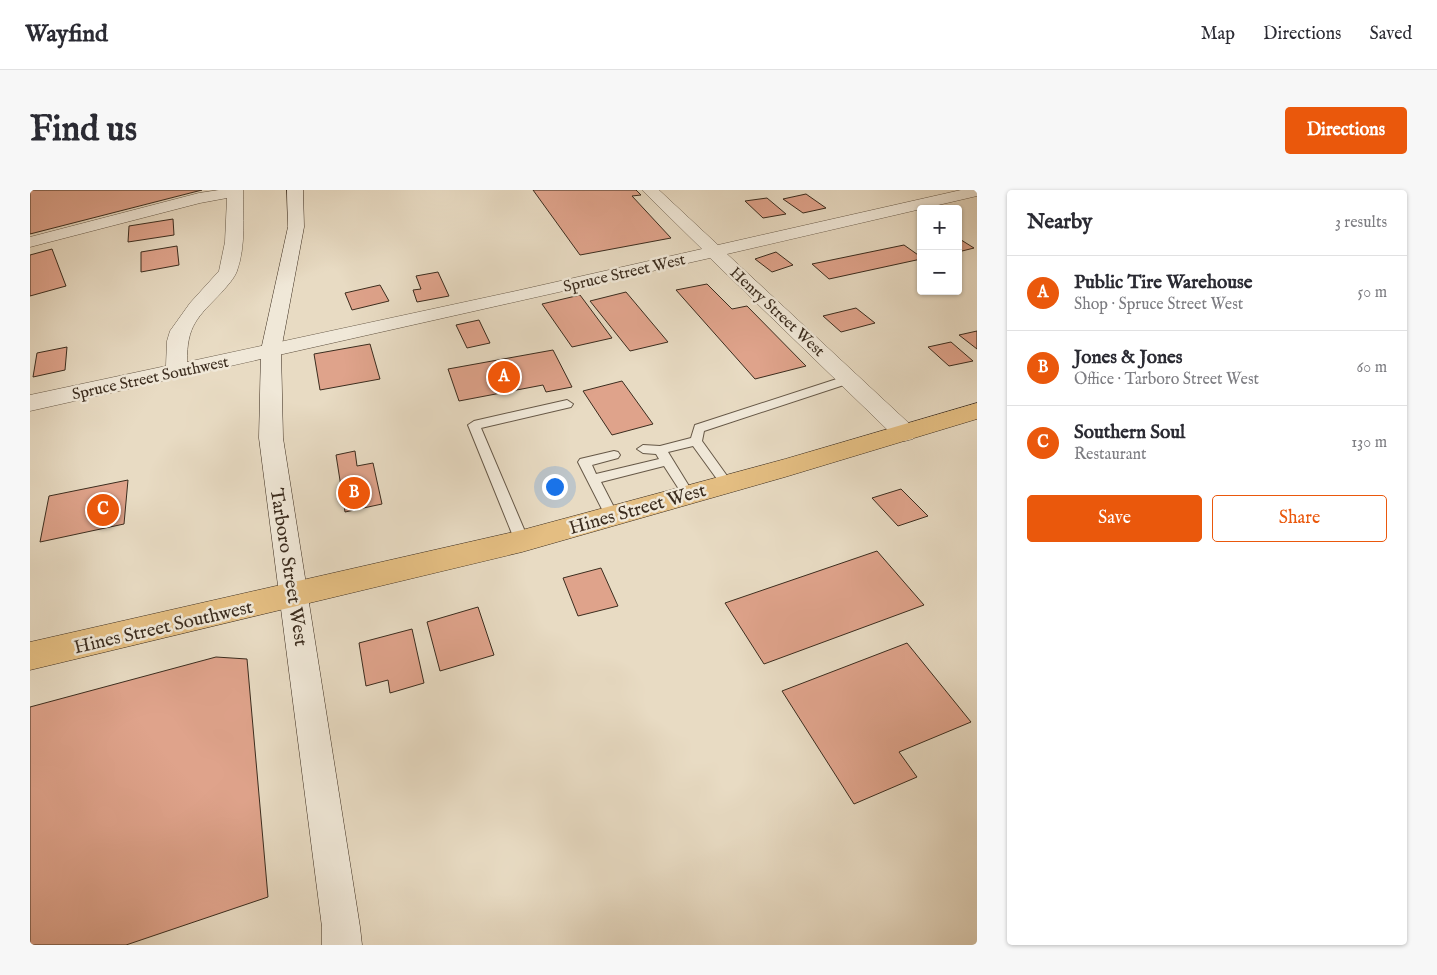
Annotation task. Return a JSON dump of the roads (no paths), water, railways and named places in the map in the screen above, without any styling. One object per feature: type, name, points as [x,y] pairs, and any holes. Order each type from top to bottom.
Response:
[{"type":"main road","name":"Hines Street West","points":[[295,595],[522,541],[977,411]]},
{"type":"main road","name":"Hines Street Southwest","points":[[30,656],[295,595]]},
{"type":"street","name":"Tarboro Street West","points":[[295,190],[296,227],[271,350],[272,438],[283,531],[295,595],[342,945]]},
{"type":"street","name":"Henry Street West","points":[[650,190],[905,433]]},
{"type":"street","points":[[30,242],[199,198],[235,191],[234,242],[228,271],[222,281],[197,307],[180,331],[177,341],[176,371]]},
{"type":"street","name":"Spruce Street West","points":[[271,350],[977,191]]},
{"type":"street","name":"Spruce Street Southwest","points":[[30,403],[271,350]]},
{"type":"lane","points":[[726,483],[696,441],[699,428],[849,379]]},
{"type":"lane","points":[[522,541],[474,424],[567,404]]},
{"type":"lane","points":[[643,449],[660,450],[696,441]]},
{"type":"lane","points":[[660,450],[688,494]]},
{"type":"lane","points":[[612,515],[584,462],[614,455]]},
{"type":"lane","points":[[593,480],[668,461]]},
{"type":"place","name":"Public Tire Warehouse","points":[[504,377]]},
{"type":"place","name":"Jones & Jones","points":[[354,493]]},
{"type":"place","name":"Southern Soul","points":[[103,510]]}]
